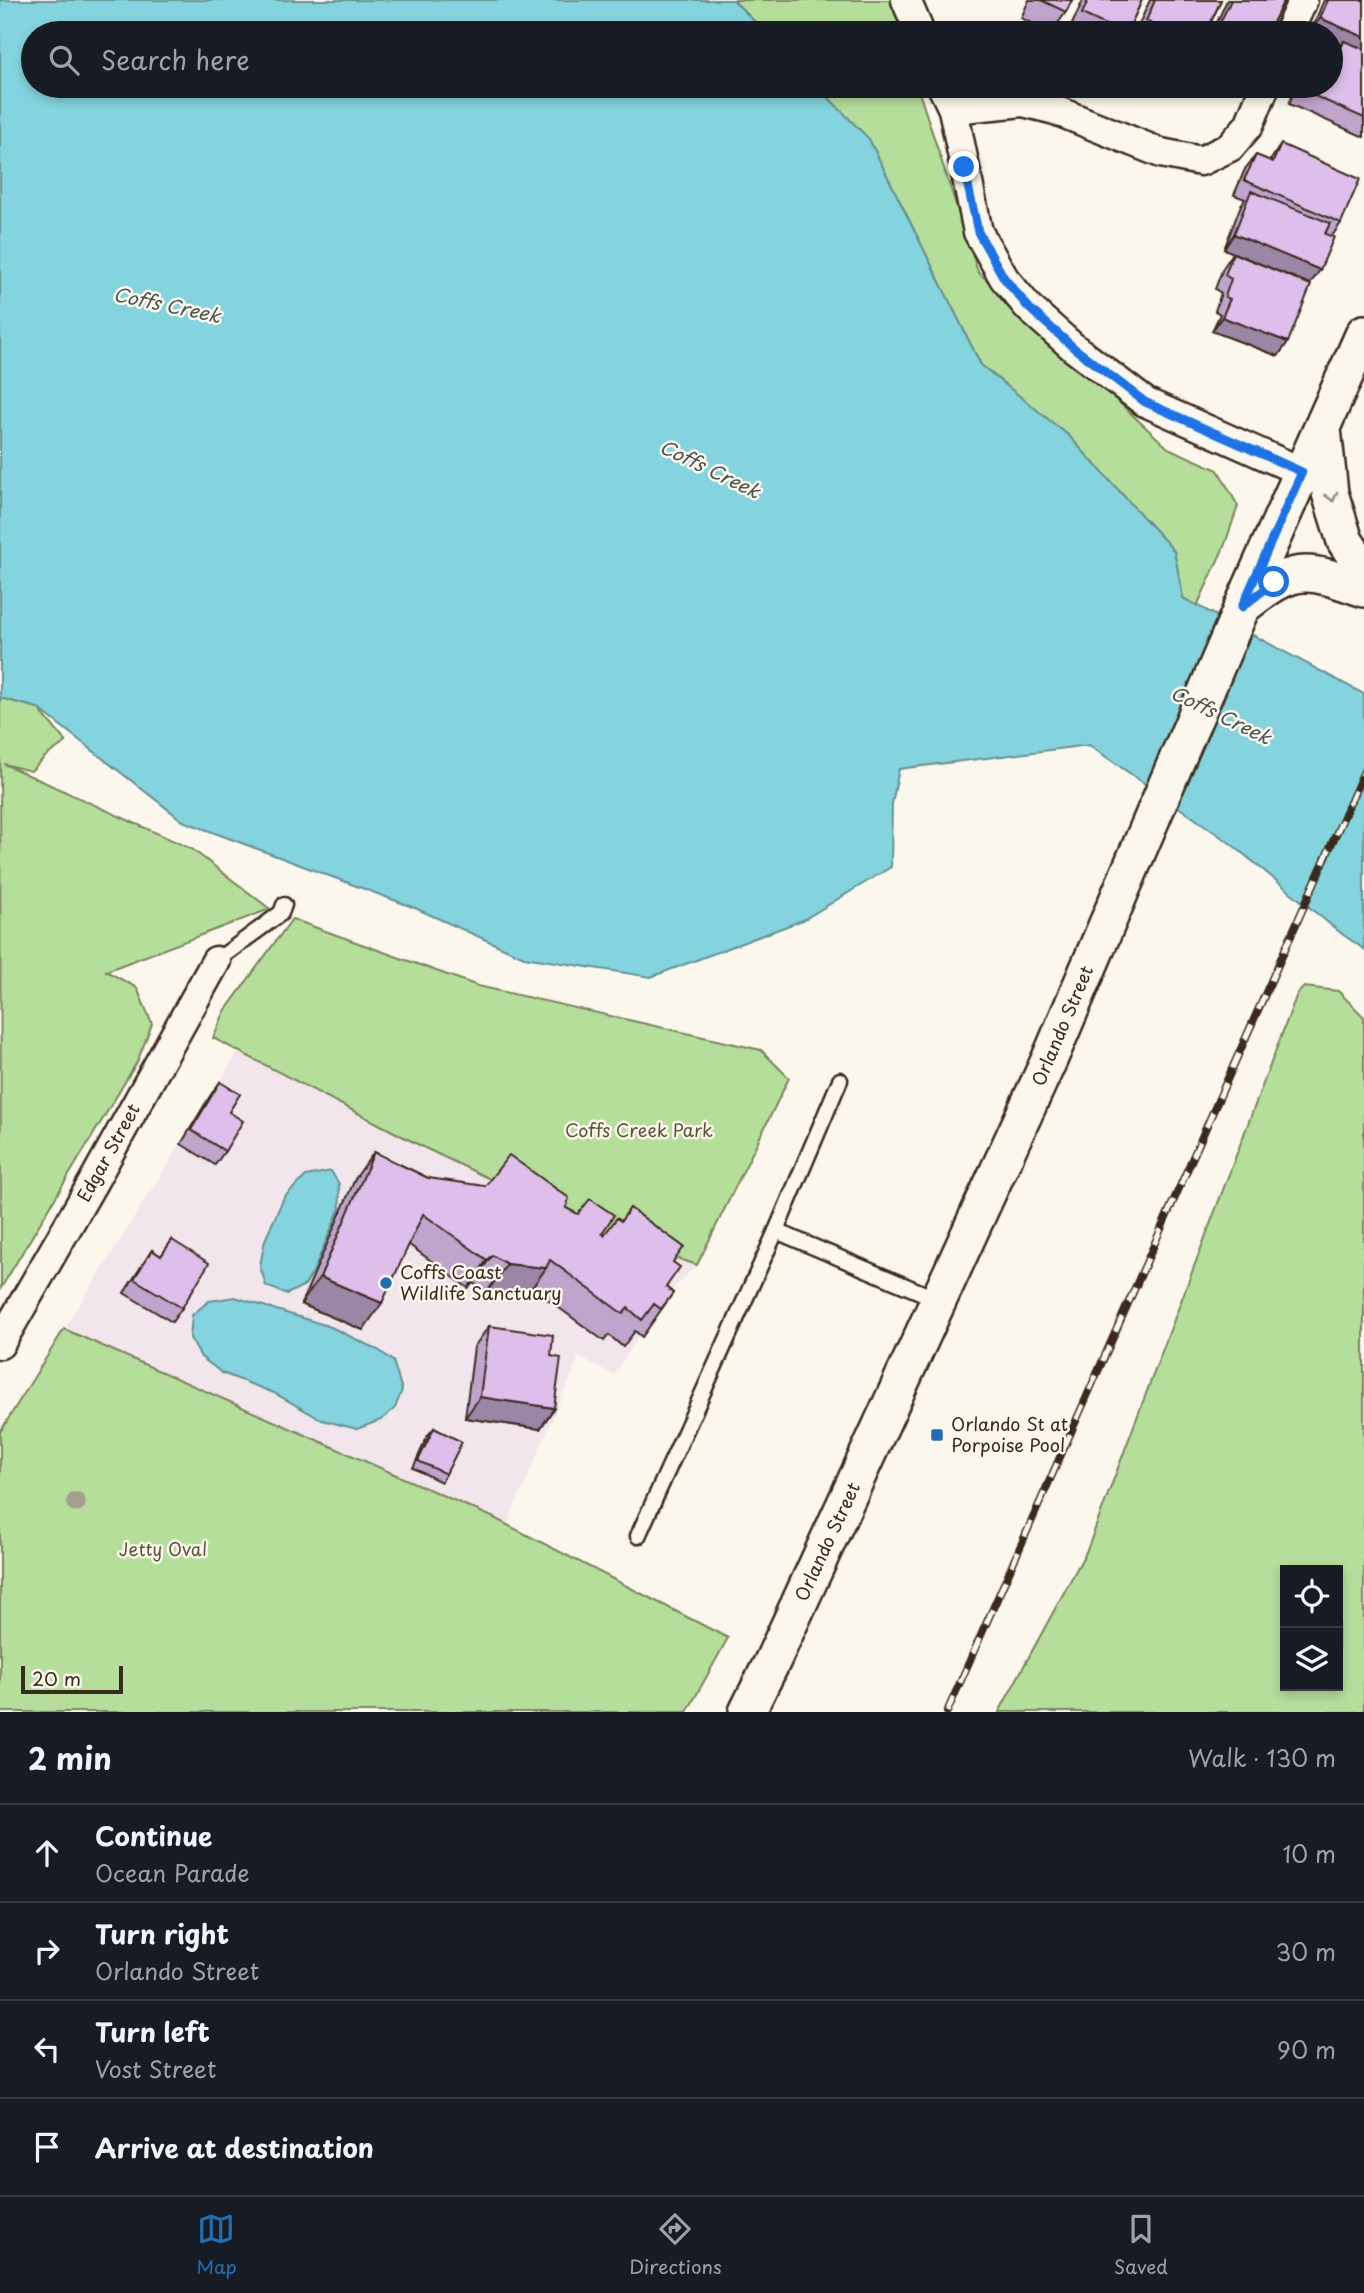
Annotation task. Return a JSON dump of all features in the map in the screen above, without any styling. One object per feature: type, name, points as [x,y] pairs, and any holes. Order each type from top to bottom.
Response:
[{"type":"street","points":[[906,0],[915,21]]},
{"type":"street","points":[[1293,21],[1303,0]]},
{"type":"street","points":[[948,98],[978,232],[1004,278],[1029,308],[1074,348],[1145,402],[1302,472]]},
{"type":"street","points":[[960,98],[1023,103],[1055,110],[1161,153],[1201,161],[1230,147],[1249,125],[1260,98]]},
{"type":"street","name":"Orlando Street","points":[[747,1712],[1050,1058],[1242,607],[1364,333]]},
{"type":"street","points":[[1323,429],[1330,493],[1345,541],[1364,569]]},
{"type":"street","points":[[1242,607],[1274,582],[1301,573],[1329,577],[1364,589]]},
{"type":"street","name":"Edgar Street","points":[[0,1343],[216,961]]},
{"type":"lane","points":[[216,961],[281,913],[284,905]]},
{"type":"lane","points":[[638,1536],[776,1231],[839,1080]]},
{"type":"lane","points":[[776,1231],[940,1300]]},
{"type":"shaded area","name":"Coffs Coast Wildlife Sanctuary","points":[[239,1051],[425,1148],[611,1236],[697,1265],[661,1301],[614,1375],[579,1357],[507,1525],[64,1329]]},
{"type":"green space","points":[[733,0],[891,0],[897,21],[754,21]]},
{"type":"green space","points":[[829,98],[921,98],[978,272],[1168,448],[1218,470],[1238,506],[1224,547],[1197,606],[1183,598],[1174,551],[1069,436],[981,365],[869,139]]},
{"type":"green space","points":[[0,698],[38,708],[66,742],[31,771],[4,764],[192,849],[270,909],[106,971],[137,988],[152,1024],[137,1062],[1,1288]]},
{"type":"green space","name":"Coffs Creek Park","points":[[292,919],[478,986],[761,1050],[789,1078],[697,1265],[611,1236],[425,1148],[213,1038],[225,1011]]},
{"type":"green space","points":[[1304,987],[1338,991],[1364,1017],[1364,1712],[999,1712],[1087,1550],[1297,994]]},
{"type":"green space","name":"Jetty Oval","points":[[64,1329],[492,1517],[728,1638],[687,1712],[0,1712],[0,1432]]},
{"type":"water","name":"Coffs Creek","points":[[0,0],[733,0],[754,21],[21,21],[21,98],[829,98],[869,139],[981,365],[1069,436],[1174,551],[1183,598],[1364,694],[1364,949],[1230,843],[1089,745],[899,769],[892,804],[891,867],[803,920],[651,977],[524,957],[415,908],[183,821],[38,708],[0,698]]},
{"type":"water","points":[[331,1171],[339,1184],[340,1208],[314,1270],[305,1285],[287,1294],[266,1286],[260,1266],[265,1240],[284,1197],[306,1176]]},
{"type":"water","points":[[235,1297],[331,1327],[380,1351],[393,1361],[402,1390],[395,1408],[381,1420],[357,1429],[322,1420],[274,1393],[222,1373],[201,1357],[190,1338],[192,1315],[209,1301]]},
{"type":"building","points":[[1041,0],[1072,0],[1066,12]]},
{"type":"building","points":[[1088,0],[1142,0],[1132,21],[1097,21],[1082,14]]},
{"type":"building","points":[[1155,0],[1221,0],[1211,21],[1146,21]]},
{"type":"building","points":[[1231,0],[1284,0],[1274,21],[1221,21]]},
{"type":"building","points":[[1328,0],[1364,0],[1364,37],[1343,28],[1343,21],[1320,18]]},
{"type":"building","points":[[1344,41],[1364,49],[1364,118],[1319,98],[1343,98]]},
{"type":"building","points":[[1281,144],[1360,179],[1341,223],[1244,180],[1256,155],[1273,162]]},
{"type":"building","points":[[1251,191],[1330,223],[1325,234],[1334,237],[1320,270],[1234,234]]},
{"type":"building","points":[[1233,253],[1311,285],[1288,342],[1222,317],[1230,299],[1225,297],[1231,279],[1225,275]]},
{"type":"building","points":[[220,1082],[240,1094],[229,1112],[243,1121],[225,1151],[191,1130]]},
{"type":"building","points":[[374,1152],[428,1178],[485,1186],[509,1155],[569,1198],[566,1208],[578,1214],[590,1199],[614,1215],[602,1233],[604,1235],[617,1218],[621,1221],[630,1208],[684,1247],[673,1262],[680,1267],[666,1287],[673,1293],[661,1309],[654,1304],[642,1320],[628,1308],[623,1314],[550,1260],[546,1268],[507,1264],[492,1255],[487,1260],[423,1214],[382,1303],[320,1277]]},
{"type":"building","points":[[172,1240],[209,1263],[182,1308],[134,1279],[152,1250],[161,1256]]},
{"type":"building","points":[[489,1326],[553,1335],[551,1356],[561,1358],[554,1408],[480,1397]]},
{"type":"building","points":[[434,1428],[462,1442],[446,1474],[418,1461]]},
{"type":"railway","points":[[947,1712],[1364,771]]},
{"type":"place","name":"Coffs Coast Wildlife Sanctuary","points":[[386,1283]]},
{"type":"place","name":"Orlando St at Porpoise Pool","points":[[937,1435]]},
{"type":"route","points":[[964,167],[978,232],[1004,278],[1029,308],[1074,348],[1145,402],[1302,472],[1242,607],[1274,582]]}]
